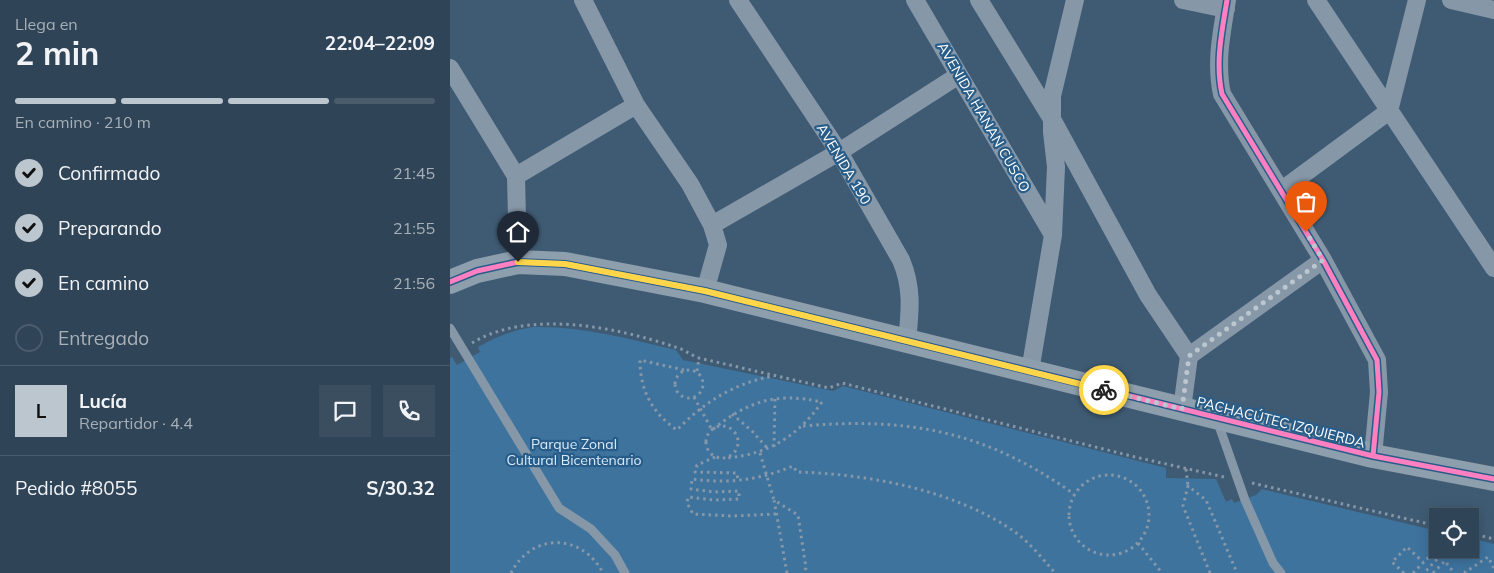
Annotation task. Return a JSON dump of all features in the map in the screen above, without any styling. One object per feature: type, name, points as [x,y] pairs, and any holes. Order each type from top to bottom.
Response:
[{"type":"street","points":[[583,0],[636,104],[690,184],[712,225],[718,245],[705,291]]},
{"type":"street","name":"AVENIDA 190","points":[[738,0],[839,152],[901,260],[908,277],[911,297],[907,341]]},
{"type":"street","name":"AVENIDA HANAN CUSCO","points":[[915,0],[1053,235]]},
{"type":"street","points":[[979,0],[1052,118],[1148,295],[1189,356],[1182,409]]},
{"type":"street","points":[[1030,372],[1053,235],[1056,167],[1052,96],[1075,0]]},
{"type":"street","points":[[1183,0],[1226,4],[1218,76],[1222,94],[1323,260],[1377,360],[1379,392],[1373,456]]},
{"type":"street","points":[[1316,0],[1491,258]]},
{"type":"street","points":[[1282,190],[1389,110],[1417,0]]},
{"type":"street","points":[[1452,0],[1494,10]]},
{"type":"street","points":[[450,68],[516,176],[518,262]]},
{"type":"street","points":[[712,225],[839,152],[959,75]]},
{"type":"street","points":[[516,176],[636,104]]},
{"type":"street","points":[[1189,356],[1323,260]]},
{"type":"street","name":"PACHACÚTEC IZQUIERDA","points":[[450,282],[477,271],[518,262],[565,264],[705,291],[1373,456],[1494,479]]},
{"type":"lane","points":[[450,328],[559,508],[591,529],[615,555],[625,573]]},
{"type":"lane","points":[[1216,417],[1237,480],[1276,568],[1282,573]]},
{"type":"path","points":[[463,349],[496,331],[540,324],[611,330],[677,347],[699,358],[829,388],[842,382],[1186,469],[1429,524]]},
{"type":"path","points":[[684,370],[675,379],[675,385],[681,396],[694,397],[703,388],[704,382],[697,371],[699,358]]},
{"type":"path","points":[[697,371],[640,360],[641,380],[648,399],[668,424],[677,430],[699,409],[727,391],[776,375]]},
{"type":"path","points":[[694,397],[712,430]]},
{"type":"path","points":[[774,447],[775,398]]},
{"type":"path","points":[[715,457],[707,447],[706,441],[712,430],[732,414],[775,398],[799,398],[822,402],[803,426],[774,447],[760,453],[727,458],[715,457],[697,465],[695,472],[737,473],[738,481]]},
{"type":"path","points":[[732,414],[752,431],[768,450]]},
{"type":"path","points":[[803,426],[878,422],[932,429],[958,436],[1015,458],[1074,494]]},
{"type":"path","points":[[712,430],[724,426],[735,432],[738,444],[736,450],[727,458]]},
{"type":"path","points":[[760,453],[774,500],[786,573]]},
{"type":"path","points":[[776,514],[734,516],[693,514],[687,503],[688,497],[714,500],[739,499],[739,491],[714,492],[690,489],[692,480],[738,481],[767,475],[793,466],[797,472],[859,476],[923,491],[955,502],[1015,532],[1055,573]]},
{"type":"path","points":[[1186,469],[1188,486],[1183,506],[1210,573]]},
{"type":"path","points":[[1104,474],[1128,479],[1145,497],[1149,508],[1149,521],[1145,533],[1138,543],[1128,550],[1115,554],[1102,554],[1090,550],[1076,537],[1069,519],[1069,506],[1074,494],[1082,484],[1104,474]]},
{"type":"path","points":[[1188,486],[1206,500],[1237,573]]},
{"type":"path","points":[[774,500],[798,515],[806,568],[803,573]]},
{"type":"path","points":[[1479,535],[1494,539]]},
{"type":"path","points":[[511,573],[524,555],[544,544],[556,542],[568,544],[590,554],[603,573]]},
{"type":"path","points":[[1138,543],[1162,573]]},
{"type":"path","points":[[1404,573],[1392,562],[1407,546],[1423,562]]},
{"type":"path","points":[[1413,573],[1436,550],[1442,555],[1424,573]]},
{"type":"path","points":[[1464,573],[1488,557],[1494,568]]},
{"type":"path","points":[[1433,573],[1445,561],[1454,573]]},
{"type":"green space","name":"Parque Zonal Cultural Bicentenario","points":[[551,327],[587,331],[676,350],[683,360],[833,391],[843,386],[1166,468],[1166,478],[1216,479],[1226,502],[1232,499],[1234,503],[1256,495],[1262,489],[1429,529],[1429,558],[1479,558],[1479,540],[1494,544],[1494,573],[450,573],[450,358],[452,357],[457,365],[480,352],[478,347],[485,343],[526,328]]},
{"type":"cycle path","points":[[1227,0],[1219,58],[1222,94],[1323,260],[1377,360],[1379,392],[1373,456]]},
{"type":"cycle path","points":[[450,282],[477,271],[518,262],[565,264],[705,291],[1373,456],[1494,479]]},
{"type":"way so far","points":[[1104,390],[1182,409],[1189,356],[1323,260],[1306,232]]},
{"type":"route","points":[[518,262],[565,264],[705,291],[1104,390]]}]
